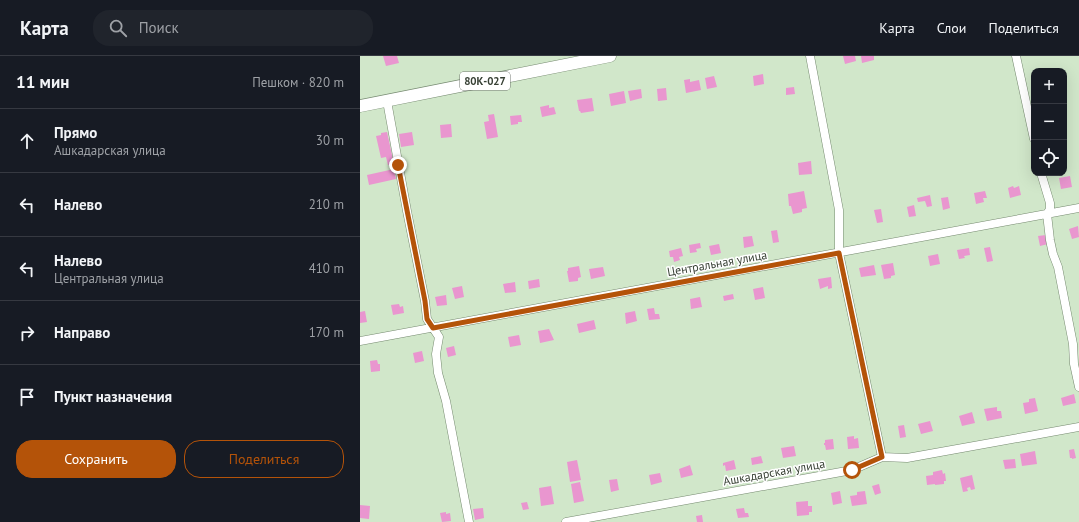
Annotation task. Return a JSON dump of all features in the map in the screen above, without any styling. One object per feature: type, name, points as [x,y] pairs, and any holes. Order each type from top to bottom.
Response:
[{"type":"main road","name":"80К-027","points":[[360,106],[610,56]]},
{"type":"street","points":[[810,56],[839,210],[839,253],[882,457]]},
{"type":"street","points":[[1016,56],[1031,126]]},
{"type":"street","points":[[387,101],[406,211],[425,301],[427,319],[439,336],[436,354],[438,373],[446,401],[469,522]]},
{"type":"street","points":[[1042,176],[1050,203],[1050,209],[1047,214],[1050,240],[1058,267],[1073,344],[1074,364],[1079,387]]},
{"type":"street","name":"Центральная улица","points":[[360,341],[1079,208]]},
{"type":"street","name":"Ашкадарская улица","points":[[566,522],[852,470],[882,457],[907,458],[1079,427]]},
{"type":"building","points":[[383,56],[397,56],[399,63],[386,66]]},
{"type":"building","points":[[843,56],[855,56],[856,61],[845,64]]},
{"type":"building","points":[[861,56],[874,56],[874,60],[862,63]]},
{"type":"building","points":[[763,74],[764,84],[754,86],[753,76]]},
{"type":"building","points":[[714,76],[717,87],[707,89],[705,78]]},
{"type":"building","points":[[690,79],[690,82],[699,80],[701,90],[686,93],[684,80]]},
{"type":"building","points":[[794,87],[795,94],[786,95],[786,88]]},
{"type":"building","points":[[666,88],[667,100],[658,101],[657,89]]},
{"type":"building","points":[[641,89],[642,98],[630,101],[628,91]]},
{"type":"building","points":[[624,91],[626,103],[611,106],[609,94]]},
{"type":"building","points":[[592,98],[594,111],[581,113],[579,111],[577,100]]},
{"type":"building","points":[[549,105],[549,108],[554,107],[556,114],[542,117],[540,107]]},
{"type":"building","points":[[494,114],[498,137],[487,139],[484,122],[489,121],[488,115]]},
{"type":"building","points":[[521,115],[522,122],[511,125],[510,116]]},
{"type":"building","points":[[451,124],[452,137],[441,138],[440,125]]},
{"type":"building","points":[[387,132],[394,164],[388,165],[386,157],[381,158],[376,136]]},
{"type":"building","points":[[412,132],[414,145],[401,147],[399,134]]},
{"type":"building","points":[[811,161],[812,174],[799,175],[798,163]]},
{"type":"building","points":[[394,169],[396,179],[369,185],[367,175]]},
{"type":"building","points":[[1070,176],[1072,187],[1061,189],[1059,178]]},
{"type":"building","points":[[1013,186],[1014,188],[1019,186],[1021,195],[1010,198],[1008,188]]},
{"type":"building","points":[[804,191],[807,208],[802,209],[802,212],[793,214],[791,206],[789,206],[788,194]]},
{"type":"building","points":[[985,191],[987,198],[983,198],[984,202],[976,204],[974,193]]},
{"type":"building","points":[[930,195],[932,206],[927,207],[925,201],[918,202],[917,198]]},
{"type":"building","points":[[948,197],[950,208],[943,210],[941,198]]},
{"type":"building","points":[[914,205],[916,216],[909,217],[907,207]]},
{"type":"building","points":[[881,209],[883,222],[877,223],[874,210]]},
{"type":"building","points":[[1078,226],[1079,237],[1072,239],[1069,229]]},
{"type":"building","points":[[777,230],[779,242],[773,243],[771,231]]},
{"type":"building","points":[[1046,235],[1048,244],[1040,246],[1038,236]]},
{"type":"building","points":[[752,236],[754,246],[744,248],[743,237]]},
{"type":"building","points":[[700,243],[701,248],[696,249],[697,252],[690,253],[689,245]]},
{"type":"building","points":[[719,244],[721,253],[711,255],[709,246]]},
{"type":"building","points":[[990,247],[993,261],[987,262],[984,248]]},
{"type":"building","points":[[681,248],[683,256],[679,257],[680,260],[674,262],[673,257],[670,257],[669,251]]},
{"type":"building","points":[[969,248],[970,255],[959,259],[957,250]]},
{"type":"building","points":[[938,254],[940,264],[930,266],[928,256]]},
{"type":"building","points":[[893,263],[895,275],[891,276],[891,278],[884,279],[881,265]]},
{"type":"building","points":[[874,265],[876,275],[861,277],[859,268]]},
{"type":"building","points":[[579,266],[581,277],[578,278],[578,281],[569,282],[567,271],[568,268]]},
{"type":"building","points":[[603,267],[605,276],[591,279],[589,269]]},
{"type":"building","points":[[831,277],[832,288],[828,289],[828,286],[820,289],[818,279]]},
{"type":"building","points":[[539,279],[540,287],[529,289],[528,281]]},
{"type":"building","points":[[515,282],[516,292],[505,293],[503,284]]},
{"type":"building","points":[[462,286],[464,297],[455,299],[452,288]]},
{"type":"building","points":[[763,287],[765,298],[755,300],[753,289]]},
{"type":"building","points":[[733,294],[734,299],[724,301],[723,296]]},
{"type":"building","points":[[446,295],[447,305],[437,306],[435,297]]},
{"type":"building","points":[[700,297],[702,307],[691,309],[690,299]]},
{"type":"building","points":[[399,304],[400,307],[403,306],[404,313],[393,315],[391,305]]},
{"type":"building","points":[[654,308],[655,314],[659,314],[660,319],[649,320],[647,309]]},
{"type":"building","points":[[365,311],[367,322],[360,323],[360,312]]},
{"type":"building","points":[[635,311],[637,321],[626,324],[625,313]]},
{"type":"building","points":[[594,320],[596,329],[579,333],[577,324]]},
{"type":"building","points":[[549,329],[554,340],[540,343],[538,331]]},
{"type":"building","points":[[519,335],[521,345],[510,347],[508,337]]},
{"type":"building","points":[[454,346],[456,355],[448,357],[446,348]]},
{"type":"building","points":[[422,351],[424,361],[415,363],[413,353]]},
{"type":"building","points":[[377,360],[378,364],[380,364],[380,371],[371,372],[370,361]]},
{"type":"building","points":[[1074,394],[1076,403],[1063,406],[1061,398]]},
{"type":"building","points":[[1035,398],[1038,411],[1025,414],[1023,403],[1029,402],[1029,399]]},
{"type":"building","points":[[997,407],[997,411],[1001,411],[1002,418],[987,421],[984,409]]},
{"type":"building","points":[[972,412],[975,423],[962,426],[959,416]]},
{"type":"building","points":[[930,421],[933,431],[921,434],[918,424]]},
{"type":"building","points":[[904,425],[906,437],[900,438],[898,426]]},
{"type":"building","points":[[854,436],[854,439],[858,438],[859,448],[848,449],[847,437]]},
{"type":"building","points":[[833,439],[834,449],[826,450],[824,445],[825,440]]},
{"type":"building","points":[[794,446],[796,456],[783,458],[781,448]]},
{"type":"building","points":[[1074,449],[1076,458],[1072,459],[1070,458],[1069,450]]},
{"type":"building","points":[[1035,451],[1037,464],[1022,466],[1020,454]]},
{"type":"building","points":[[761,456],[763,463],[752,465],[751,458]]},
{"type":"building","points":[[1015,459],[1016,468],[1005,469],[1003,460]]},
{"type":"building","points":[[577,460],[581,480],[570,482],[567,462]]},
{"type":"building","points":[[734,460],[736,469],[726,471],[723,463]]},
{"type":"building","points":[[690,465],[693,475],[681,478],[679,469]]},
{"type":"building","points":[[942,470],[943,474],[945,473],[946,481],[944,481],[944,484],[927,485],[926,476],[933,475],[933,472]]},
{"type":"building","points":[[660,473],[662,482],[651,485],[649,475]]},
{"type":"building","points":[[972,475],[975,489],[971,490],[970,487],[967,488],[968,491],[963,492],[960,478]]},
{"type":"building","points":[[617,479],[619,490],[611,492],[609,480]]},
{"type":"building","points":[[580,482],[584,501],[574,503],[571,484]]},
{"type":"building","points":[[879,484],[881,493],[875,495],[872,486]]},
{"type":"building","points":[[551,486],[554,504],[541,506],[539,488]]},
{"type":"building","points":[[840,491],[842,503],[833,505],[831,493]]},
{"type":"building","points":[[865,491],[867,504],[852,506],[850,496],[857,495],[857,492]]},
{"type":"building","points":[[808,501],[808,506],[812,506],[812,512],[809,512],[809,515],[797,516],[796,502]]},
{"type":"building","points":[[527,502],[529,509],[523,510],[521,503]]},
{"type":"building","points":[[360,505],[370,506],[369,519],[360,518]]},
{"type":"building","points":[[483,508],[484,518],[475,520],[473,509]]},
{"type":"building","points":[[744,508],[745,513],[748,513],[749,517],[738,518],[736,509]]},
{"type":"building","points":[[446,512],[446,514],[450,513],[451,521],[442,522],[440,513]]},
{"type":"building","points":[[702,515],[703,522],[697,522],[696,516]]},
{"type":"route","points":[[398,165],[425,301],[425,311],[427,319],[433,328],[839,253],[882,457],[852,470]]}]
